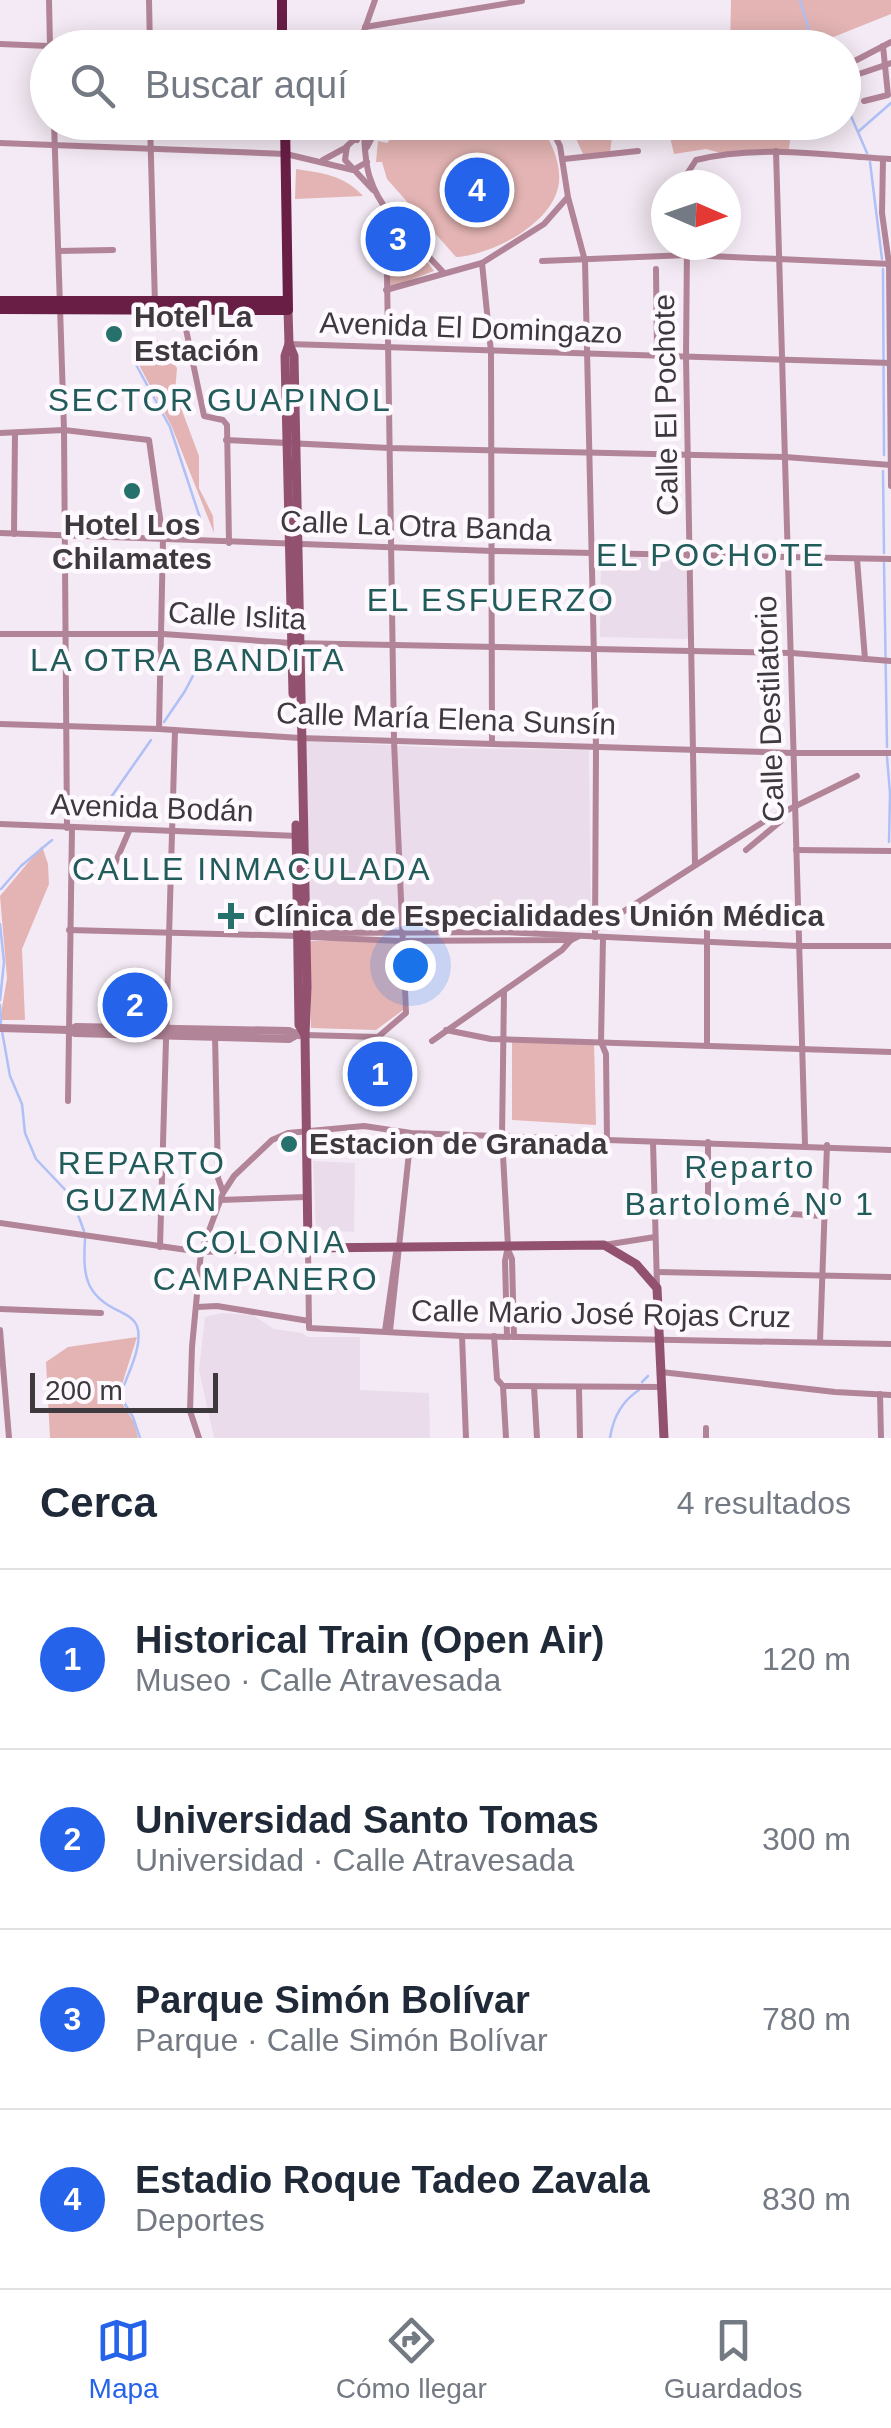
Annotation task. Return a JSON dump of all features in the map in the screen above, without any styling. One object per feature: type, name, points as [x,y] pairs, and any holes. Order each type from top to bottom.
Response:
[{"type":"highway","points":[[282,0],[282,30]]},
{"type":"highway","points":[[4,305],[288,305],[286,140]]},
{"type":"highway","points":[[155,306],[182,310],[207,305]]},
{"type":"main road","points":[[288,305],[289,344],[294,356],[291,442],[304,937],[300,1035],[308,1248],[604,1244],[636,1264],[657,1288],[664,1438]]},
{"type":"street","points":[[48,0],[49,30]]},
{"type":"street","points":[[149,0],[150,30]]},
{"type":"street","points":[[363,30],[375,0]]},
{"type":"street","points":[[364,27],[522,0]]},
{"type":"street","points":[[0,44],[30,45]]},
{"type":"street","points":[[861,58],[887,44],[888,95],[864,100]]},
{"type":"street","points":[[861,73],[888,64]]},
{"type":"street","points":[[56,140],[70,828],[68,1101]]},
{"type":"street","points":[[150,140],[155,306]]},
{"type":"street","points":[[317,161],[336,155],[356,140],[366,148]]},
{"type":"street","points":[[365,140],[370,179],[386,208],[443,272]]},
{"type":"street","points":[[366,148],[370,140]]},
{"type":"street","points":[[556,140],[564,159],[568,197],[586,261],[598,935],[607,1140]]},
{"type":"street","points":[[0,143],[286,154],[353,170],[367,162]]},
{"type":"street","points":[[347,146],[346,160],[378,194]]},
{"type":"street","points":[[564,159],[638,151]]},
{"type":"street","points":[[690,170],[696,160],[721,154],[776,152],[887,159],[882,213],[890,264],[886,363],[891,486]]},
{"type":"street","name":"Calle Destilatorio","points":[[776,152],[804,1145]]},
{"type":"street","points":[[386,290],[482,263],[544,224],[568,197]]},
{"type":"street","points":[[0,1028],[69,1030],[76,1034],[116,1031],[257,1034],[289,1039],[300,1035],[378,1037],[406,1013],[394,741],[386,208]]},
{"type":"street","points":[[59,251],[113,250]]},
{"type":"street","points":[[542,261],[651,257]]},
{"type":"street","points":[[741,257],[890,264]]},
{"type":"street","name":"Calle El Pochote","points":[[687,260],[694,865]]},
{"type":"street","points":[[482,263],[491,352],[492,744]]},
{"type":"street","points":[[656,269],[657,356]]},
{"type":"street","points":[[182,310],[204,416],[226,421],[229,542]]},
{"type":"street","name":"Avenida El Domingazo","points":[[289,344],[886,363]]},
{"type":"street","points":[[0,433],[64,430],[149,440],[162,539],[159,729]]},
{"type":"street","points":[[14,534],[15,433]]},
{"type":"street","points":[[226,440],[389,448],[785,457],[891,465]]},
{"type":"street","name":"Calle La Otra Banda","points":[[0,533],[493,552],[891,558]]},
{"type":"street","points":[[857,558],[865,660]]},
{"type":"street","name":"Calle Islita","points":[[0,634],[163,634],[295,643],[792,654],[888,661]]},
{"type":"street","name":"Calle María Elena Sunsín","points":[[0,724],[297,738],[891,753]]},
{"type":"street","points":[[160,1247],[175,730]]},
{"type":"street","points":[[598,935],[694,865],[764,822],[857,776]]},
{"type":"street","points":[[764,822],[797,820]]},
{"type":"street","points":[[746,850],[781,821]]},
{"type":"street","name":"Avenida Bodán","points":[[0,824],[299,836]]},
{"type":"street","points":[[110,875],[129,830]]},
{"type":"street","points":[[796,850],[891,851]]},
{"type":"street","points":[[707,912],[708,1046]]},
{"type":"street","points":[[69,930],[316,940],[402,941],[451,936]]},
{"type":"street","points":[[304,937],[316,933],[401,931],[451,936],[598,935],[798,946],[889,946]]},
{"type":"street","points":[[432,1041],[504,992],[574,936]]},
{"type":"street","points":[[504,992],[502,1137],[510,1336]]},
{"type":"street","points":[[446,1030],[505,1039],[891,1052]]},
{"type":"street","points":[[215,1034],[218,1178],[222,1197]]},
{"type":"street","points":[[199,1438],[190,1411],[201,1252],[222,1197],[251,1158],[272,1140],[288,1133],[364,1126],[411,1134],[891,1150]]},
{"type":"street","points":[[388,1331],[411,1134]]},
{"type":"street","points":[[654,1142],[657,1288]]},
{"type":"street","points":[[708,1142],[708,1210],[824,1216]]},
{"type":"street","points":[[820,1342],[826,1145]]},
{"type":"street","points":[[222,1197],[308,1197]]},
{"type":"street","points":[[0,1223],[201,1252],[308,1248],[309,1325]]},
{"type":"street","points":[[604,1244],[654,1237]]},
{"type":"street","points":[[657,1272],[891,1276]]},
{"type":"street","name":"Calle Mario José Rojas Cruz","points":[[197,1307],[217,1306],[309,1325],[462,1336],[891,1344]]},
{"type":"street","points":[[0,1309],[101,1312]]},
{"type":"street","points":[[0,1330],[4,1429],[8,1438]]},
{"type":"street","points":[[462,1336],[466,1438]]},
{"type":"street","points":[[494,1336],[497,1379],[503,1386],[506,1438]]},
{"type":"street","points":[[661,1372],[891,1395]]},
{"type":"street","points":[[503,1386],[662,1387]]},
{"type":"street","points":[[534,1387],[537,1438]]},
{"type":"street","points":[[578,1388],[580,1438]]},
{"type":"street","points":[[880,1394],[881,1438]]},
{"type":"street","points":[[706,1428],[706,1438]]},
{"type":"shaded area","points":[[731,0],[891,0],[891,14],[851,30],[730,30]]},
{"type":"shaded area","points":[[549,140],[558,166],[555,197],[546,211],[520,234],[487,250],[456,257],[387,179],[382,162],[376,162],[378,141]]},
{"type":"shaded area","points":[[577,140],[612,140],[610,153],[583,154]]},
{"type":"shaded area","points":[[671,140],[790,140],[789,149],[724,154],[706,149],[674,154]]},
{"type":"shaded area","points":[[296,169],[340,179],[363,196],[295,199]]},
{"type":"shaded area","points":[[386,207],[434,271],[387,289]]},
{"type":"shaded area","points":[[157,340],[177,368],[175,392],[199,456],[199,488],[213,516],[214,533],[172,427],[137,361],[136,341]]},
{"type":"shaded area","points":[[601,556],[689,559],[688,639],[600,637]]},
{"type":"shaded area","points":[[306,741],[589,750],[591,926],[310,923]]},
{"type":"shaded area","points":[[42,846],[49,884],[22,949],[25,1020],[0,1020],[7,978],[0,896]]},
{"type":"shaded area","points":[[309,941],[399,941],[403,1010],[376,1030],[311,1028]]},
{"type":"shaded area","points":[[512,1042],[594,1042],[596,1125],[512,1120]]},
{"type":"shaded area","points":[[313,1161],[355,1163],[354,1232],[316,1230]]},
{"type":"shaded area","points":[[222,1313],[253,1315],[274,1329],[308,1337],[360,1337],[360,1390],[429,1393],[430,1438],[214,1438],[199,1370],[205,1317]]},
{"type":"shaded area","points":[[137,1337],[118,1397],[134,1422],[138,1438],[50,1438],[46,1362],[68,1347]]},
{"type":"waterway","points":[[800,0],[809,30]]},
{"type":"waterway","points":[[861,129],[891,103]]},
{"type":"waterway","points":[[861,139],[867,153]]},
{"type":"waterway","points":[[870,162],[882,259]]},
{"type":"waterway","points":[[883,269],[884,455]]},
{"type":"waterway","points":[[133,344],[134,361],[170,427],[201,521]]},
{"type":"waterway","points":[[883,471],[884,553]]},
{"type":"waterway","points":[[884,563],[887,747]]},
{"type":"waterway","points":[[164,722],[208,647]]},
{"type":"waterway","points":[[95,820],[151,740]]},
{"type":"waterway","points":[[887,757],[889,842]]},
{"type":"waterway","points":[[1,889],[52,840]]},
{"type":"waterway","points":[[0,924],[4,962],[0,1000]]},
{"type":"waterway","points":[[0,1005],[1,1023]]},
{"type":"waterway","points":[[2,1031],[10,1076],[22,1104],[25,1133],[36,1159],[71,1196],[84,1231]]},
{"type":"waterway","points":[[85,1239],[86,1273],[92,1290],[137,1326],[136,1352],[120,1396],[140,1438]]},
{"type":"waterway","points":[[642,1382],[648,1376]]},
{"type":"waterway","points":[[610,1438],[619,1411],[639,1390]]},
{"type":"place","name":"Estadio Roque Tadeo Zavala","points":[[477,190]]},
{"type":"place","name":"Parque Simón Bolívar","points":[[398,239]]},
{"type":"place","name":"Hotel La Estación","points":[[114,334]]},
{"type":"place","name":"Hotel Los Chilamates","points":[[132,491]]},
{"type":"place","name":"Clínica de Especialidades Unión Médica","points":[[231,916]]},
{"type":"place","name":"Universidad Santo Tomas","points":[[135,1005]]},
{"type":"place","name":"Historical Train (Open Air)","points":[[380,1074]]},
{"type":"place","name":"Estacion de Granada","points":[[289,1144]]},
{"type":"district","name":"SECTOR GUAPINOL","points":[[220,400]]},
{"type":"district","name":"EL POCHOTE","points":[[711,555]]},
{"type":"district","name":"EL ESFUERZO","points":[[491,600]]},
{"type":"district","name":"LA OTRA BANDITA","points":[[188,660]]},
{"type":"district","name":"CALLE INMACULADA","points":[[252,869]]},
{"type":"district","name":"REPARTO GUZMÁN","points":[[142,1182]]},
{"type":"district","name":"Reparto Bartolomé Nº 1","points":[[750,1186]]},
{"type":"district","name":"COLONIA CAMPANERO","points":[[266,1260]]}]
